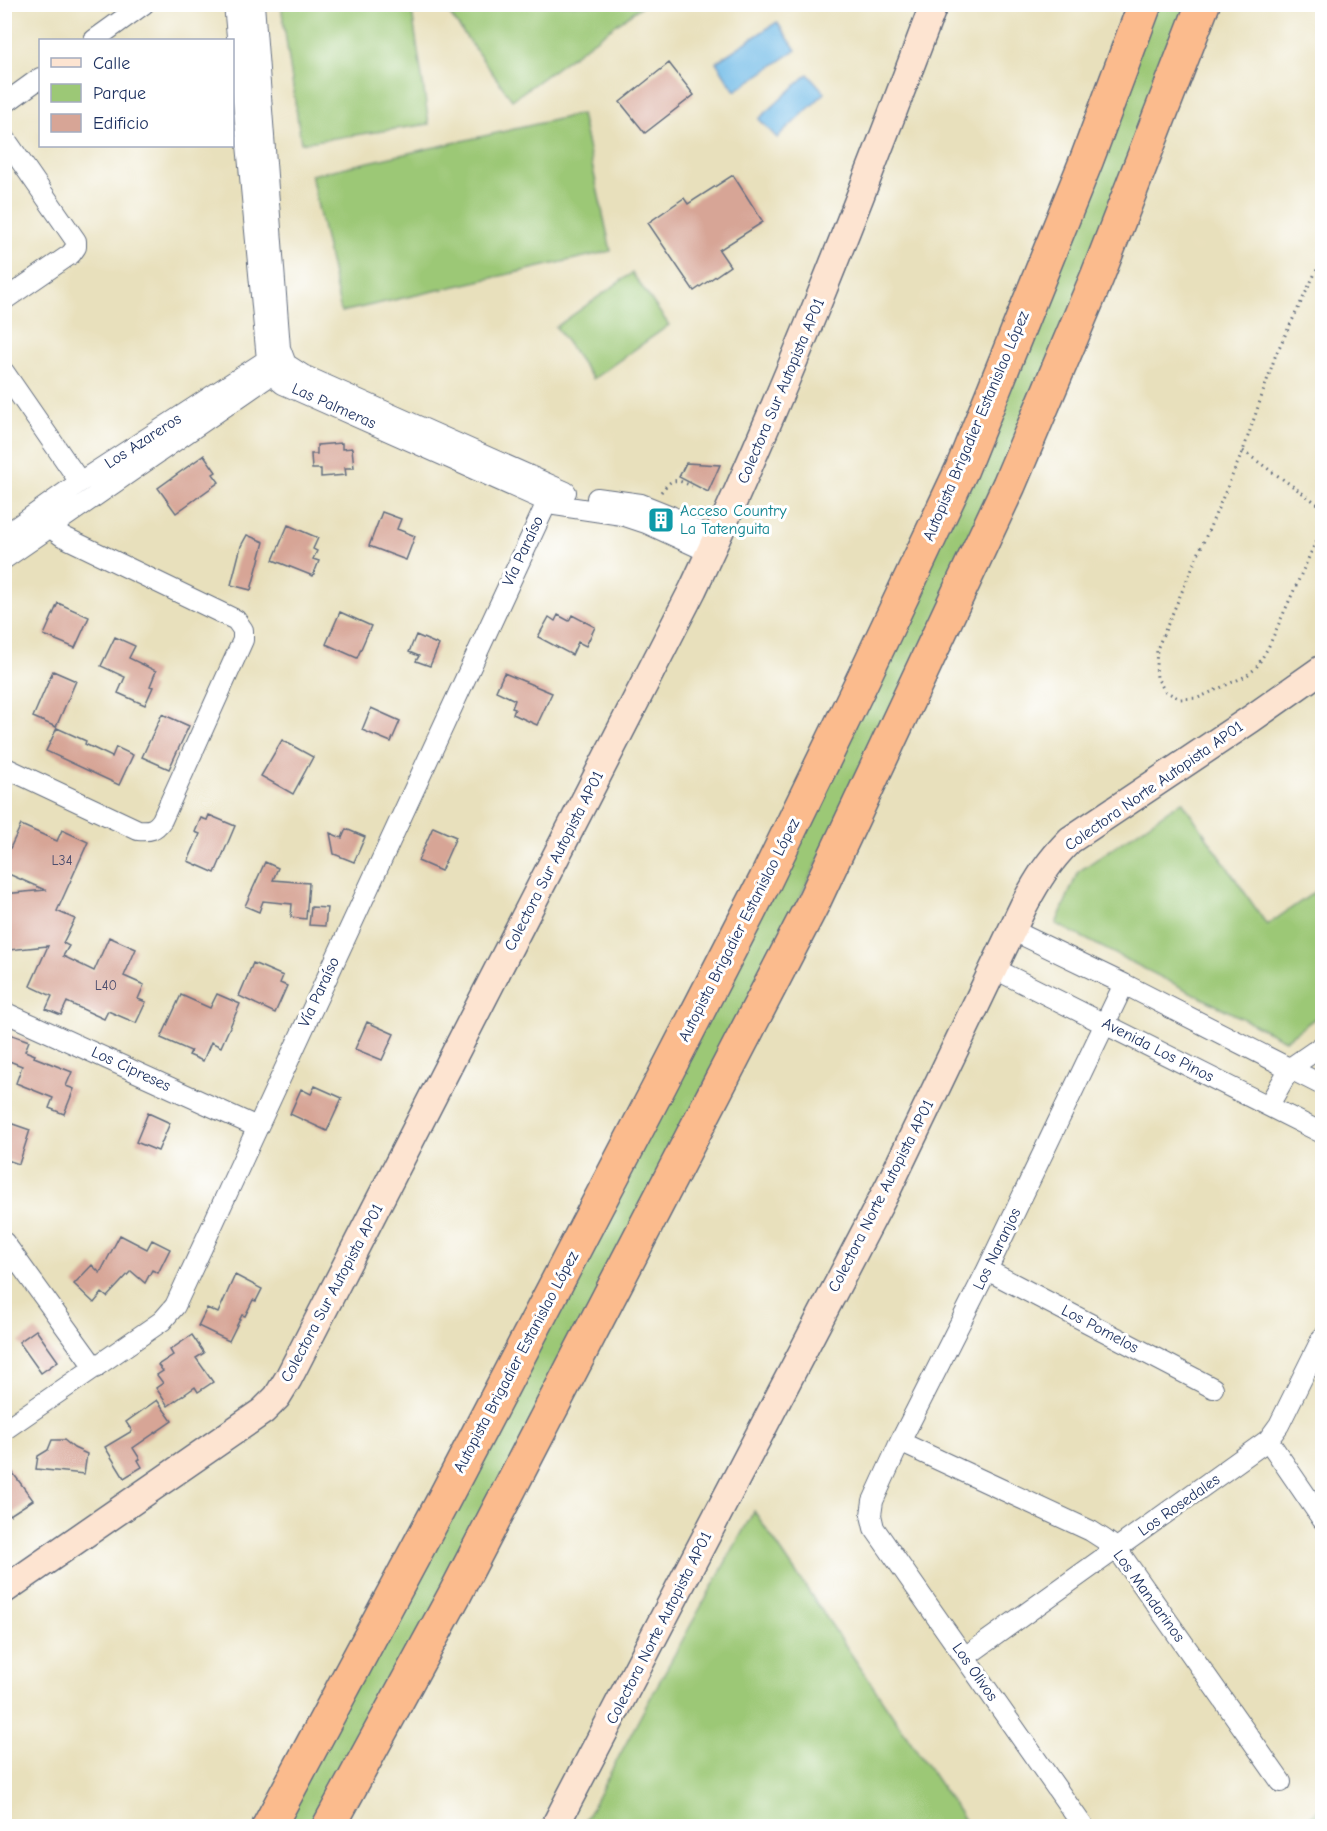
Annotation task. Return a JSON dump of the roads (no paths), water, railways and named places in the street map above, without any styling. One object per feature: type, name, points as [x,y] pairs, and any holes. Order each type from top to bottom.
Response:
[{"type":"highway","points":[[1087,159],[1119,32],[1129,4]]},
{"type":"highway","name":"Autopista Brigadier Estanislao López","points":[[268,1827],[456,1478],[765,881],[962,469],[1087,159],[1145,4]]},
{"type":"highway","points":[[329,1827],[455,1594],[813,903],[1009,485],[1097,277],[1203,4]]},
{"type":"main road","name":"Colectora Sur Autopista AP01","points":[[4,1590],[263,1411],[277,1397],[288,1379],[693,590],[748,471],[851,222],[934,4]]},
{"type":"main road","name":"Colectora Norte Autopista AP01","points":[[555,1827],[889,1186],[1038,879],[1052,858],[1070,840],[1323,669]]},
{"type":"street","points":[[95,39],[144,4]]},
{"type":"street","points":[[234,4],[275,367]]},
{"type":"street","name":"Las Palmeras","points":[[254,4],[280,348],[275,367],[283,384],[550,494],[570,494],[641,504],[653,508],[671,516],[714,545]]},
{"type":"street","points":[[4,104],[39,79]]},
{"type":"street","points":[[4,138],[76,241],[76,247],[71,254],[4,300]]},
{"type":"street","name":"Los Azareros","points":[[4,536],[88,477],[275,367]]},
{"type":"street","name":"Los Azareros","points":[[4,559],[107,489],[275,367]]},
{"type":"street","points":[[4,372],[88,477],[107,489]]},
{"type":"street","name":"Las Palmeras","points":[[550,494],[555,505],[622,515],[714,545]]},
{"type":"street","name":"Vía Paraíso","points":[[4,1431],[162,1321],[175,1306],[550,494]]},
{"type":"street","points":[[4,767],[138,830],[150,831],[156,828],[162,820],[243,640],[243,630],[236,620],[62,536],[51,528]]},
{"type":"street","points":[[1012,930],[1323,1085]]},
{"type":"street","name":"Avenida Los Pinos","points":[[993,968],[1323,1133]]},
{"type":"street","name":"Los Naranjos","points":[[871,1515],[873,1502],[900,1442],[987,1270],[1124,984]]},
{"type":"street","name":"Los Cipreses","points":[[4,1011],[257,1127]]},
{"type":"street","points":[[1269,1105],[1290,1068],[1323,1046]]},
{"type":"street","points":[[4,1242],[95,1368]]},
{"type":"street","name":"Los Pomelos","points":[[987,1270],[1213,1388]]},
{"type":"street","name":"Los Rosedales","points":[[965,1657],[1268,1440],[1279,1425],[1323,1338]]},
{"type":"street","points":[[1268,1440],[1323,1519]]},
{"type":"street","name":"Los Mandarinos","points":[[900,1442],[1091,1531],[1117,1549],[1281,1782]]},
{"type":"street","name":"Los Olivos","points":[[871,1515],[874,1528],[1083,1827]]},
{"type":"water","points":[[777,22],[796,50],[735,91],[716,62]]},
{"type":"water","points":[[808,74],[825,93],[777,138],[759,119]]},
{"type":"place","name":"Acceso Country La Tatenguita","points":[[661,520]]}]
